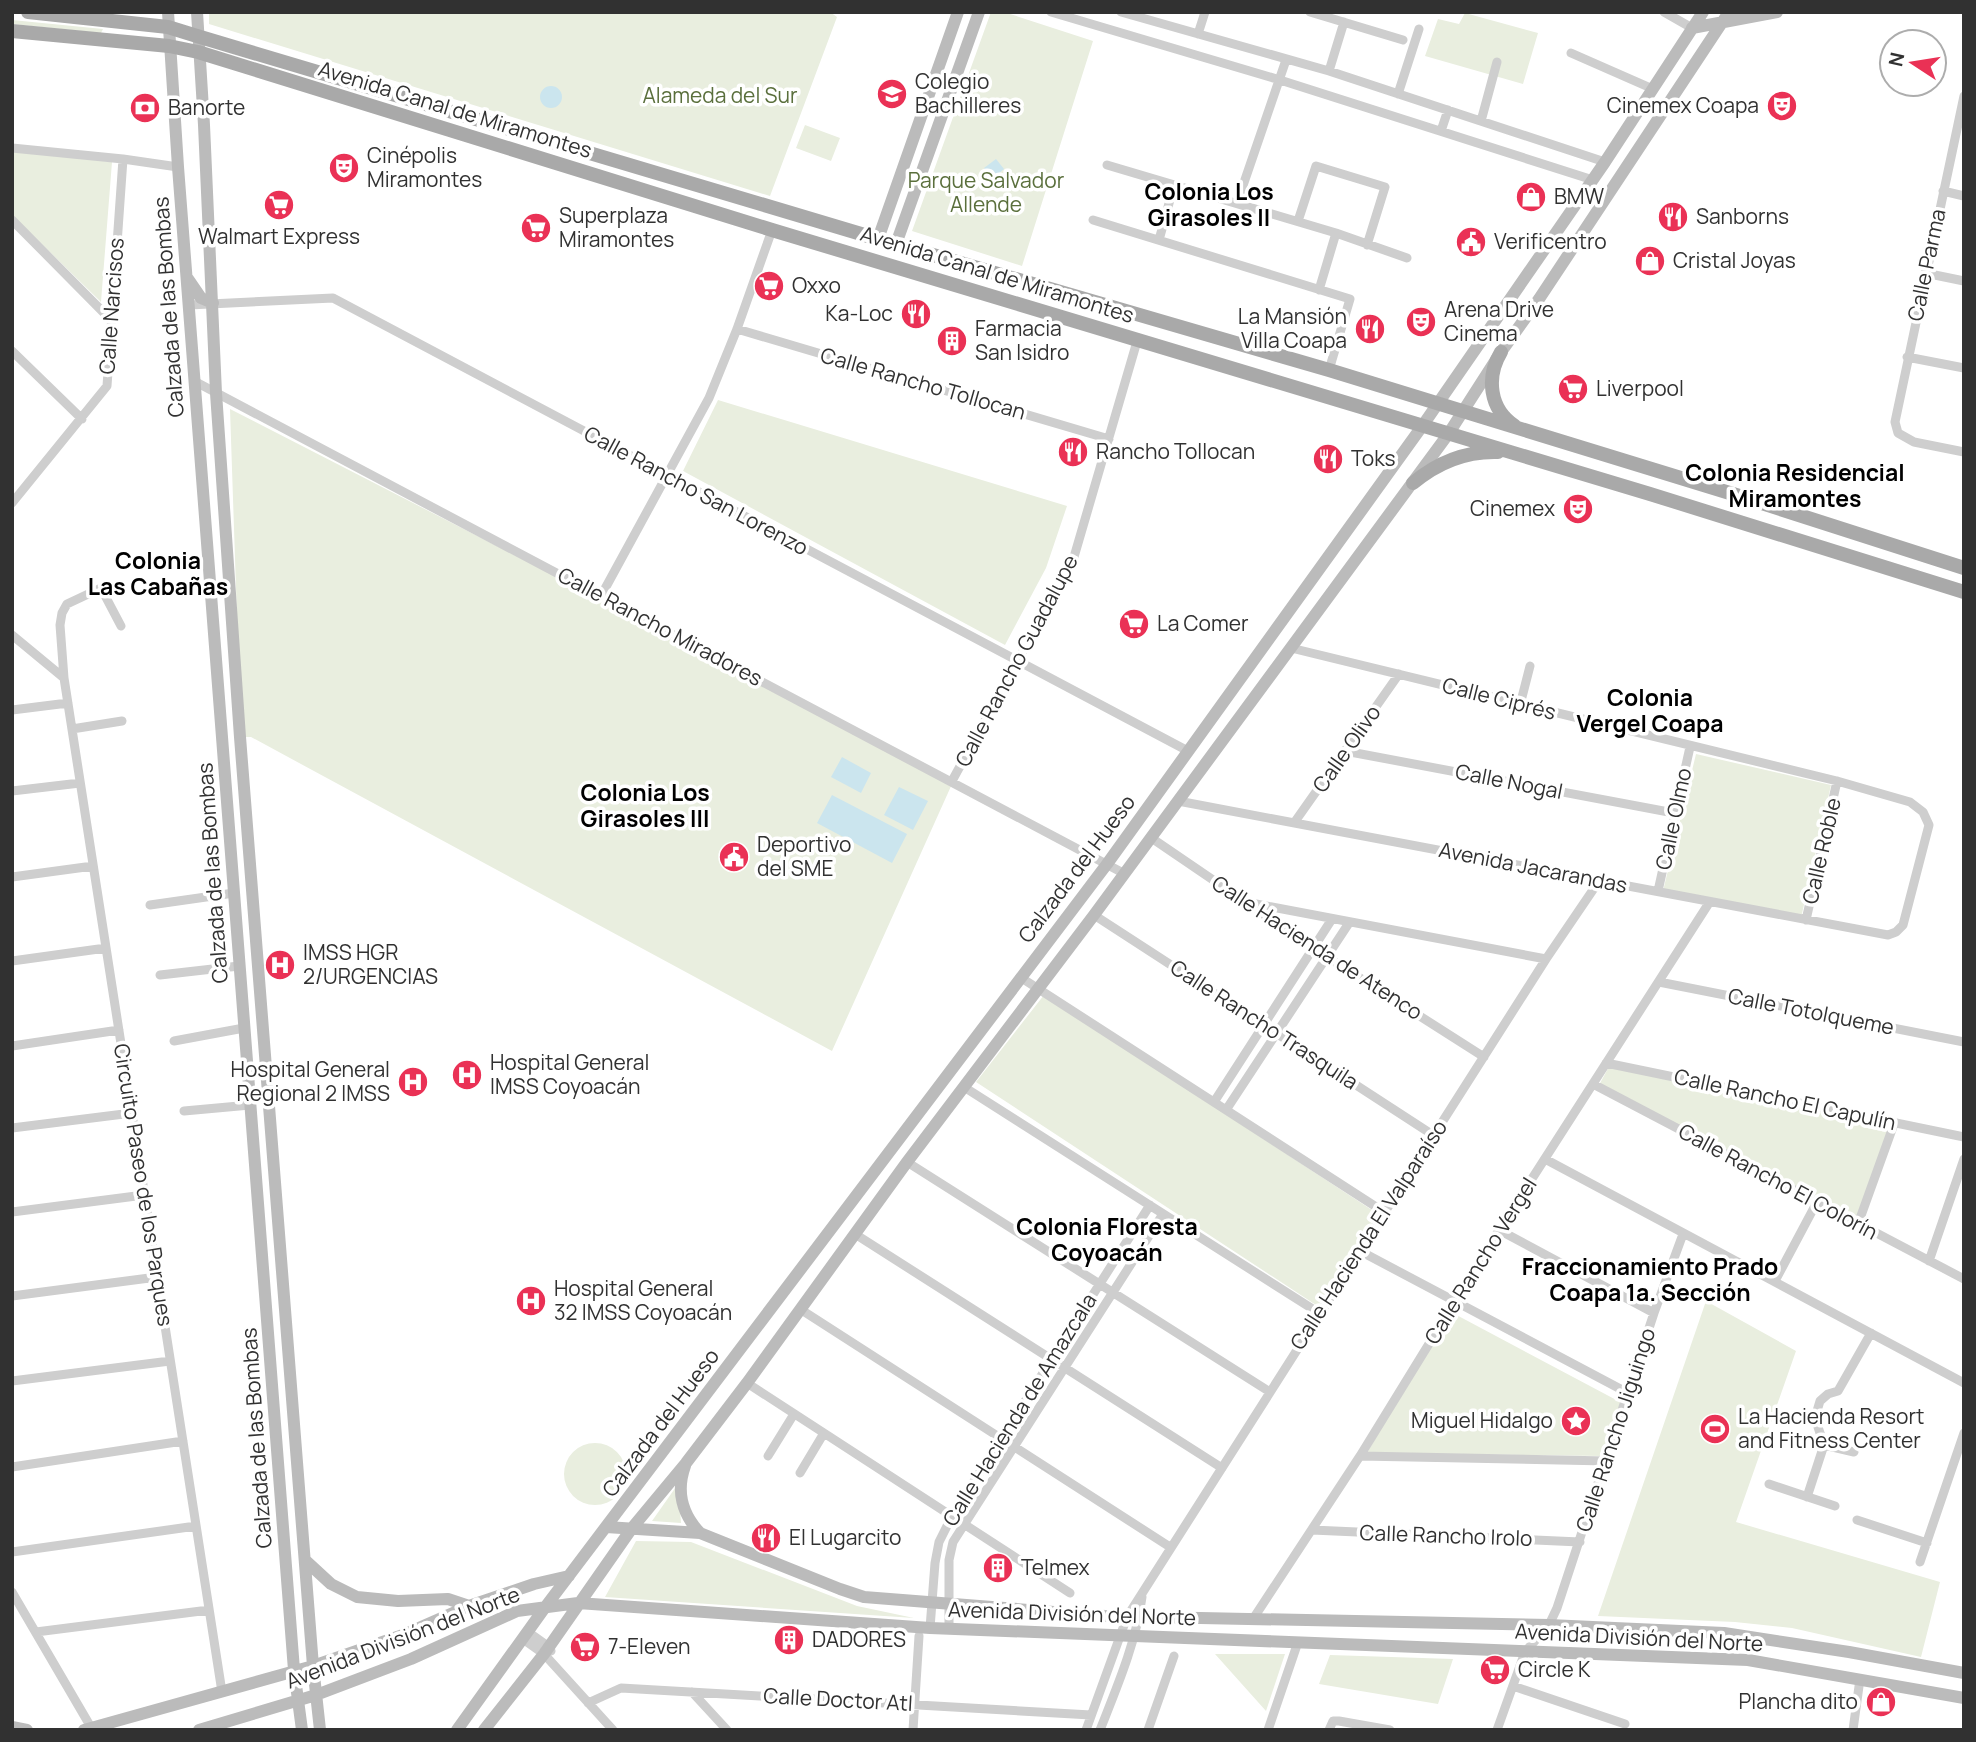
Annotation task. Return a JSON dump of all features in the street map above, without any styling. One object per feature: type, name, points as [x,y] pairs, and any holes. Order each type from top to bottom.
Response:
[{"type":"main road","name":"Avenida Canal de Miramontes","points":[[28,12],[168,20],[197,36],[1329,370],[1964,568]]},
{"type":"main road","name":"Calzada de las Bombas","points":[[197,12],[216,393],[242,760],[320,1730]]},
{"type":"main road","points":[[878,239],[958,12]]},
{"type":"main road","points":[[896,244],[979,12]]},
{"type":"main road","name":"Calzada del Hueso","points":[[457,1730],[546,1606],[1107,864],[1438,404],[1593,180],[1703,12]]},
{"type":"main road","name":"Calzada del Hueso","points":[[484,1730],[546,1650],[632,1528],[747,1383],[907,1162],[1125,874],[1449,433],[1729,12]]},
{"type":"main road","points":[[1692,28],[1777,12]]},
{"type":"main road","name":"Calzada de las Bombas","points":[[168,20],[294,1670],[302,1730]]},
{"type":"main road","name":"Avenida Canal de Miramontes","points":[[12,31],[169,46],[198,52],[772,230],[1138,338],[1964,592]]},
{"type":"main road","points":[[186,275],[201,298],[213,303]]},
{"type":"main road","points":[[1501,352],[1493,367],[1492,393],[1504,417],[1522,431]]},
{"type":"main road","points":[[1413,482],[1436,466],[1463,455],[1501,452],[1526,456]]},
{"type":"main road","points":[[686,1463],[681,1483],[682,1503],[689,1520],[700,1533]]},
{"type":"main road","name":"Avenida División del Norte","points":[[606,1527],[700,1533],[864,1597],[1133,1616],[1662,1629],[1787,1641],[1964,1673]]},
{"type":"main road","points":[[306,1561],[331,1584],[357,1597],[398,1601],[448,1599],[469,1606]]},
{"type":"main road","name":"Avenida División del Norte","points":[[84,1730],[313,1666],[403,1635],[469,1606],[534,1584],[569,1576]]},
{"type":"main road","name":"Avenida División del Norte","points":[[199,1730],[316,1695],[411,1659],[517,1611],[578,1603],[949,1629],[1712,1658],[1785,1665],[1964,1698]]},
{"type":"main road","points":[[1760,1662],[1771,1652],[1770,1644],[1765,1638]]},
{"type":"main road","points":[[1785,1665],[1779,1655],[1781,1647],[1787,1641]]},
{"type":"main road","points":[[12,1727],[27,1730]]},
{"type":"street","points":[[1051,12],[1280,80],[1593,180]]},
{"type":"street","points":[[1121,12],[1329,71],[1605,162]]},
{"type":"street","points":[[1198,34],[1205,12]]},
{"type":"street","points":[[1310,12],[1403,40]]},
{"type":"street","points":[[1664,12],[1692,28]]},
{"type":"street","points":[[1134,37],[1140,18]]},
{"type":"street","points":[[1329,71],[1344,22]]},
{"type":"street","points":[[1398,94],[1419,29]]},
{"type":"street","points":[[1571,53],[1653,89]]},
{"type":"street","points":[[1237,202],[1286,60]]},
{"type":"street","points":[[1481,121],[1497,62]]},
{"type":"street","name":"Calle Parma","points":[[1964,96],[1896,414],[1898,433],[1914,442],[1964,452]]},
{"type":"street","points":[[1441,131],[1448,110]]},
{"type":"street","points":[[12,148],[178,167]]},
{"type":"street","name":"Calle Narcisos","points":[[12,503],[107,386],[123,159]]},
{"type":"street","points":[[1107,165],[1237,202],[1407,258]]},
{"type":"street","points":[[1298,221],[1316,166],[1385,187],[1367,245]]},
{"type":"street","points":[[1159,240],[1174,185]]},
{"type":"street","points":[[1943,191],[1964,196]]},
{"type":"street","points":[[12,220],[111,320]]},
{"type":"street","points":[[1093,220],[1350,299],[1329,370]]},
{"type":"street","points":[[601,596],[709,398],[772,230]]},
{"type":"street","points":[[1319,290],[1336,233]]},
{"type":"street","points":[[1925,273],[1964,281]]},
{"type":"street","name":"Calle Rancho San Lorenzo","points":[[189,305],[333,298],[1188,751]]},
{"type":"street","name":"Calle Rancho Tollocan","points":[[737,329],[1109,439]]},
{"type":"street","name":"Calle Rancho Guadalupe","points":[[952,781],[1074,557],[1138,338]]},
{"type":"street","points":[[12,351],[82,419]]},
{"type":"street","points":[[1907,357],[1964,368]]},
{"type":"street","name":"Calle Rancho Miradores","points":[[194,381],[1125,874]]},
{"type":"street","name":"Circuito Paseo de los Parques","points":[[121,625],[101,588],[67,604],[60,625],[64,678],[222,1692]]},
{"type":"street","points":[[12,635],[64,678]]},
{"type":"street","name":"Calle Ciprés","points":[[1291,648],[1837,781],[1910,802],[1923,812],[1929,825],[1903,925],[1888,935]]},
{"type":"street","points":[[1520,705],[1530,666]]},
{"type":"street","name":"Calle Olivo","points":[[1294,823],[1399,674]]},
{"type":"street","points":[[12,710],[68,703]]},
{"type":"street","points":[[72,729],[122,721]]},
{"type":"street","name":"Calle Olmo","points":[[1658,891],[1690,747]]},
{"type":"street","name":"Calle Nogal","points":[[1345,751],[1674,813]]},
{"type":"street","name":"Calle Roble","points":[[1806,920],[1837,781]]},
{"type":"street","points":[[12,791],[80,783]]},
{"type":"street","name":"Avenida Jacarandas","points":[[1178,801],[1888,935]]},
{"type":"street","name":"Calle Hacienda de Atenco","points":[[1150,837],[1326,957],[1484,1056]]},
{"type":"street","points":[[12,877],[93,866]]},
{"type":"street","name":"Calle Hacienda El Valparaíso","points":[[1127,1636],[1142,1592],[1170,1547],[1546,959],[1599,881]]},
{"type":"street","points":[[150,905],[234,893]]},
{"type":"street","points":[[1245,902],[1546,959]]},
{"type":"street","name":"Calle Rancho Vergel","points":[[1253,1619],[1360,1456],[1454,1302],[1709,903]]},
{"type":"street","name":"Calle Rancho Trasquila","points":[[1094,915],[1433,1135]]},
{"type":"street","points":[[1214,1102],[1332,919]]},
{"type":"street","points":[[1226,1110],[1349,923]]},
{"type":"street","points":[[12,961],[106,948]]},
{"type":"street","points":[[160,975],[240,966]]},
{"type":"street","points":[[1020,977],[1384,1212]]},
{"type":"street","name":"Calle Totolqueme","points":[[1658,982],[1964,1042]]},
{"type":"street","points":[[174,1041],[244,1028]]},
{"type":"street","points":[[12,1046],[119,1030]]},
{"type":"street","name":"Calle Rancho El Capulín","points":[[1606,1063],[1964,1137]]},
{"type":"street","name":"Calle Rancho El Colorín","points":[[1593,1084],[1964,1279]]},
{"type":"street","points":[[964,1087],[1319,1313]]},
{"type":"street","points":[[184,1111],[250,1105]]},
{"type":"street","points":[[12,1128],[132,1114]]},
{"type":"street","points":[[1858,1224],[1894,1124]]},
{"type":"street","points":[[1545,1159],[1964,1383]]},
{"type":"street","points":[[1929,1261],[1964,1160]]},
{"type":"street","points":[[907,1162],[1269,1392]]},
{"type":"street","points":[[12,1212],[145,1195]]},
{"type":"street","points":[[1774,1281],[1817,1202]]},
{"type":"street","name":"Calle Hacienda de Amazcala","points":[[930,1628],[939,1542],[952,1516],[1150,1205]]},
{"type":"street","name":"Calle Hacienda de Amazcala","points":[[949,1629],[950,1549],[1163,1214]]},
{"type":"street","points":[[1500,1230],[1654,1313]]},
{"type":"street","points":[[855,1234],[1222,1468]]},
{"type":"street","name":"Calle Rancho Jiguingo","points":[[1549,1625],[1580,1542],[1654,1313],[1683,1234]]},
{"type":"street","points":[[1360,1251],[1628,1393]]},
{"type":"street","points":[[12,1296],[157,1277]]},
{"type":"street","points":[[800,1309],[1170,1547]]},
{"type":"street","points":[[1807,1497],[1824,1445],[1816,1421],[1820,1401],[1828,1394],[1838,1391],[1871,1333]]},
{"type":"street","points":[[12,1381],[170,1360]]},
{"type":"street","points":[[747,1383],[1070,1593]]},
{"type":"street","points":[[768,1456],[794,1414]]},
{"type":"street","points":[[800,1473],[824,1433]]},
{"type":"street","points":[[1920,1562],[1964,1433]]},
{"type":"street","points":[[12,1467],[183,1441]]},
{"type":"street","points":[[1824,1445],[1854,1452]]},
{"type":"street","points":[[1360,1456],[1607,1461]]},
{"type":"street","points":[[1769,1484],[1835,1506]]},
{"type":"street","points":[[1857,1520],[1927,1543]]},
{"type":"street","points":[[12,1552],[196,1526]]},
{"type":"street","name":"Calle Rancho Irolo","points":[[1312,1530],[1580,1542]]},
{"type":"street","points":[[12,1592],[92,1729]]},
{"type":"street","points":[[36,1632],[209,1610]]},
{"type":"street","points":[[1497,1730],[1525,1652],[1549,1625]]},
{"type":"street","points":[[526,1635],[546,1650],[563,1675],[613,1730]]},
{"type":"street","points":[[913,1730],[919,1636]]},
{"type":"street","points":[[1086,1730],[1127,1636]]},
{"type":"street","points":[[1100,1730],[1127,1636]]},
{"type":"street","points":[[1268,1730],[1298,1642]]},
{"type":"street","points":[[1148,1730],[1174,1656]]},
{"type":"street","points":[[1853,1730],[1860,1679]]},
{"type":"street","points":[[1513,1686],[1625,1724]]},
{"type":"street","name":"Calle Doctor Atl","points":[[588,1703],[621,1688],[1091,1715]]},
{"type":"street","points":[[692,1692],[727,1730]]},
{"type":"street","points":[[1329,1730],[1334,1721],[1390,1730]]},
{"type":"green space","name":"Alameda del Sur","points":[[209,12],[830,12],[837,17],[770,196],[209,24]]},
{"type":"green space","name":"Parque Salvador Allende","points":[[991,12],[1004,12],[1093,41],[1022,266],[912,231]]},
{"type":"green space","points":[[1465,13],[1538,33],[1523,84],[1425,56],[1438,19],[1459,24]]},
{"type":"green space","points":[[12,20],[103,29],[101,33],[12,24]]},
{"type":"green space","points":[[805,125],[840,138],[831,161],[796,148]]},
{"type":"green space","points":[[12,151],[112,162],[101,302],[12,215]]},
{"type":"green space","points":[[718,400],[1067,506],[1046,568],[1005,645],[683,471]]},
{"type":"green space","points":[[230,409],[952,784],[832,1051],[251,737],[241,737]]},
{"type":"green space","points":[[1696,754],[1831,785],[1801,918],[1663,891]]},
{"type":"green space","points":[[1044,995],[1378,1214],[1319,1307],[976,1082]]},
{"type":"green space","points":[[1610,1065],[1889,1126],[1857,1221],[1599,1085]]},
{"type":"green space","name":"La Hacienda Resort and Fitness Center","points":[[1706,1301],[1796,1351],[1736,1522],[1940,1582],[1921,1657],[1792,1628],[1735,1622],[1598,1616]]},
{"type":"green space","points":[[1449,1311],[1622,1403],[1602,1456],[1367,1453]]},
{"type":"green space","points":[[595,1443],[617,1452],[626,1474],[617,1496],[595,1505],[573,1496],[564,1474],[573,1452]]},
{"type":"green space","points":[[678,1484],[681,1523],[652,1521]]},
{"type":"green space","points":[[636,1541],[691,1542],[857,1606],[914,1618],[605,1597]]},
{"type":"green space","points":[[1215,1654],[1285,1654],[1266,1711]]},
{"type":"green space","points":[[1330,1655],[1453,1659],[1438,1704],[1319,1684]]},
{"type":"water","points":[[551,86],[559,89],[562,97],[559,105],[551,108],[543,105],[540,97],[543,89]]},
{"type":"water","points":[[996,159],[1004,169],[992,179],[984,168]]},
{"type":"water","points":[[842,757],[871,773],[861,793],[831,777]]},
{"type":"water","points":[[899,787],[928,801],[913,830],[884,815]]},
{"type":"water","points":[[832,795],[907,834],[892,863],[817,823]]},
{"type":"place","name":"Colegio Bachilleres","points":[[892,94]]},
{"type":"place","name":"Cinemex Coapa","points":[[1782,106]]},
{"type":"place","name":"Banorte","points":[[145,108]]},
{"type":"place","name":"Cinépolis Miramontes","points":[[344,168]]},
{"type":"place","name":"BMW","points":[[1531,197]]},
{"type":"place","name":"Walmart Express","points":[[279,205]]},
{"type":"place","name":"Sanborns","points":[[1673,217]]},
{"type":"place","name":"Superplaza Miramontes","points":[[536,228]]},
{"type":"place","name":"Verificentro","points":[[1471,242]]},
{"type":"place","name":"Cristal Joyas","points":[[1650,261]]},
{"type":"place","name":"Oxxo","points":[[769,286]]},
{"type":"place","name":"Ka-Loc","points":[[916,314]]},
{"type":"place","name":"Arena Drive Cinema","points":[[1421,322]]},
{"type":"place","name":"La Mansión Villa Coapa","points":[[1370,329]]},
{"type":"place","name":"Farmacia San Isidro","points":[[952,341]]},
{"type":"place","name":"Liverpool","points":[[1573,389]]},
{"type":"place","name":"Rancho Tollocan","points":[[1073,452]]},
{"type":"place","name":"Toks","points":[[1328,459]]},
{"type":"place","name":"Cinemex","points":[[1578,509]]},
{"type":"place","name":"La Comer","points":[[1134,624]]},
{"type":"place","name":"Deportivo del SME","points":[[734,857]]},
{"type":"place","name":"IMSS HGR 2/URGENCIAS","points":[[280,965]]},
{"type":"place","name":"Hospital General IMSS Coyoacán","points":[[467,1075]]},
{"type":"place","name":"Hospital General Regional 2 IMSS","points":[[413,1082]]},
{"type":"place","name":"Hospital General 32 IMSS Coyoacán","points":[[531,1301]]},
{"type":"place","name":"Miguel Hidalgo","points":[[1576,1421]]},
{"type":"place","name":"La Hacienda Resort and Fitness Center","points":[[1715,1429]]},
{"type":"place","name":"El Lugarcito","points":[[766,1538]]},
{"type":"place","name":"Telmex","points":[[998,1568]]},
{"type":"place","name":"DADORES","points":[[789,1640]]},
{"type":"place","name":"7-Eleven","points":[[585,1647]]},
{"type":"place","name":"Circle K","points":[[1495,1670]]},
{"type":"place","name":"Plancha dito","points":[[1881,1702]]},
{"type":"district","name":"Colonia Los Girasoles II","points":[[1209,205]]},
{"type":"district","name":"Colonia Residencial Miramontes","points":[[1795,486]]},
{"type":"district","name":"Colonia Las Cabañas","points":[[158,574]]},
{"type":"district","name":"Colonia Vergel Coapa","points":[[1650,711]]},
{"type":"district","name":"Colonia Los Girasoles III","points":[[645,806]]},
{"type":"district","name":"Colonia Floresta Coyoacán","points":[[1107,1240]]},
{"type":"district","name":"Fraccionamiento Prado Coapa 1a. Sección","points":[[1650,1280]]}]
